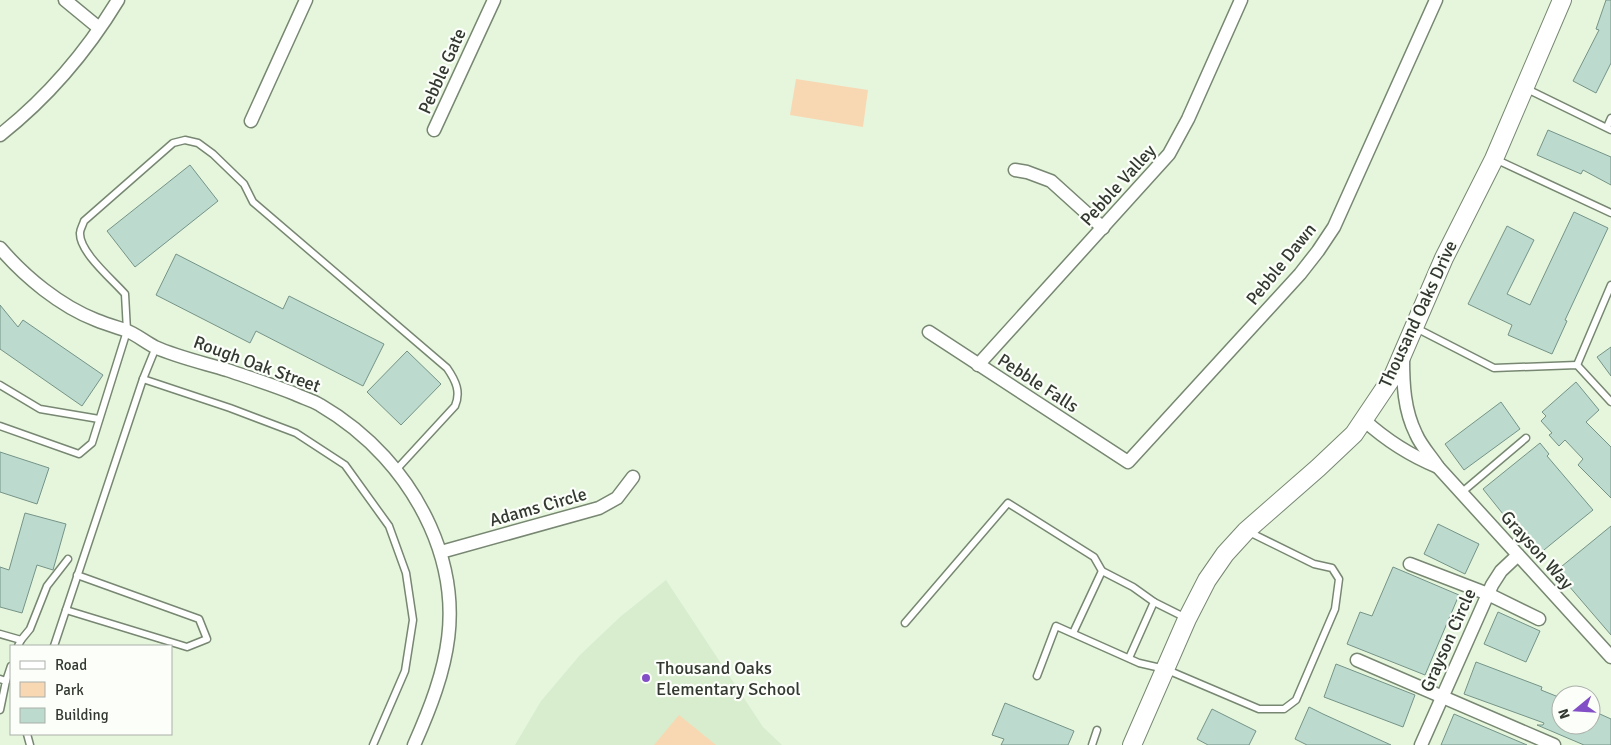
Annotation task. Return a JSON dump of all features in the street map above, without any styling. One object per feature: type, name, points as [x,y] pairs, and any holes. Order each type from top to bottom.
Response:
[{"type":"main road","name":"Thousand Oaks Drive","points":[[1132,745],[1187,619],[1207,580],[1225,554],[1246,531],[1354,434],[1393,376],[1444,258],[1494,159],[1562,0]]},
{"type":"street","points":[[64,0],[99,28]]},
{"type":"street","points":[[0,135],[38,101],[69,69],[118,0]]},
{"type":"street","points":[[251,121],[306,0]]},
{"type":"street","name":"Pebble Valley","points":[[978,365],[1169,154],[1188,119],[1241,0]]},
{"type":"street","name":"Pebble Dawn","points":[[1128,462],[1300,274],[1318,251],[1334,227],[1436,0]]},
{"type":"street","name":"Pebble Gate","points":[[434,130],[488,2]]},
{"type":"street","points":[[1015,170],[1027,172],[1051,181],[1103,228]]},
{"type":"street","name":"Rough Oak Street","points":[[0,248],[25,274],[47,291],[70,307],[95,320],[127,331],[156,347],[268,384],[318,404],[356,429],[379,450],[396,470],[421,506],[441,552],[448,586],[448,637],[445,662],[438,687],[414,745]]},
{"type":"street","name":"Pebble Falls","points":[[929,332],[1128,462]]},
{"type":"street","name":"Grayson Way","points":[[1404,351],[1403,392],[1416,435],[1438,467],[1611,656]]},
{"type":"street","name":"Grayson Way","points":[[1364,420],[1410,455],[1438,467]]},
{"type":"street","name":"Adams Circle","points":[[441,552],[599,508],[617,498],[633,477]]},
{"type":"street","name":"Grayson Circle","points":[[1421,745],[1488,594],[1501,571],[1518,556]]},
{"type":"street","points":[[1410,564],[1488,594],[1539,619]]},
{"type":"street","points":[[1357,660],[1554,745]]},
{"type":"lane","points":[[1524,88],[1609,128],[1611,118]]},
{"type":"lane","points":[[0,426],[79,454],[92,443],[127,331],[125,294],[90,256],[81,242],[80,232],[84,221],[173,143],[185,140],[198,143],[214,154],[244,184],[253,202],[439,360],[455,380],[458,398],[455,406],[396,470]]},
{"type":"lane","points":[[1494,159],[1611,213]]},
{"type":"lane","points":[[1577,365],[1611,285]]},
{"type":"lane","points":[[1414,327],[1494,368],[1577,365],[1611,402]]},
{"type":"lane","points":[[54,645],[142,379],[156,347]]},
{"type":"lane","points":[[142,379],[230,408],[296,433],[344,465],[389,526],[406,573],[413,620],[405,671],[373,745]]},
{"type":"lane","points":[[0,385],[40,409],[99,419]]},
{"type":"lane","points":[[1461,493],[1526,438]]},
{"type":"lane","points":[[905,623],[1008,504],[1094,557],[1102,571],[1187,619]]},
{"type":"lane","points":[[1037,676],[1056,626],[1139,663],[1165,669],[1259,709],[1284,709],[1296,700],[1335,609],[1339,579],[1332,568],[1314,564],[1246,531]]},
{"type":"lane","points":[[0,634],[19,643],[30,629],[47,586],[68,559]]},
{"type":"lane","points":[[1073,633],[1102,571]]},
{"type":"lane","points":[[66,610],[187,647],[207,639],[199,619],[77,575]]},
{"type":"lane","points":[[1129,658],[1154,602]]},
{"type":"lane","points":[[0,710],[3,680],[10,668]]},
{"type":"lane","points":[[1092,745],[1096,730]]},
{"type":"shaded area","name":"Thousand Oaks Elementary School","points":[[666,580],[763,727],[782,745],[515,745],[541,701],[580,655],[620,617]]},
{"type":"green space","points":[[796,79],[868,90],[863,127],[790,115]]},
{"type":"green space","points":[[679,715],[716,745],[654,745]]},
{"type":"building","points":[[1606,0],[1611,0],[1611,63],[1596,93],[1573,81],[1599,30],[1596,29]]},
{"type":"building","points":[[1548,130],[1611,157],[1611,185],[1583,170],[1581,174],[1537,155]]},
{"type":"building","points":[[190,165],[218,201],[135,267],[107,231]]},
{"type":"building","points":[[1574,212],[1608,228],[1565,320],[1567,321],[1552,354],[1508,335],[1512,325],[1468,304],[1507,226],[1534,240],[1507,294],[1530,305]]},
{"type":"building","points":[[176,254],[283,309],[289,296],[384,344],[363,386],[256,331],[250,343],[156,295]]},
{"type":"building","points":[[0,305],[18,327],[23,320],[103,375],[82,406],[0,349]]},
{"type":"building","points":[[1611,347],[1611,376],[1597,357]]},
{"type":"building","points":[[407,351],[441,384],[401,425],[367,392]]},
{"type":"building","points":[[1576,382],[1599,410],[1586,422],[1611,447],[1611,498],[1578,465],[1583,459],[1565,440],[1559,446],[1549,435],[1552,433],[1541,421],[1546,416],[1542,412]]},
{"type":"building","points":[[1501,402],[1520,429],[1464,470],[1445,444]]},
{"type":"building","points":[[1540,443],[1549,454],[1547,456],[1593,510],[1539,554],[1505,512],[1503,514],[1483,489]]},
{"type":"building","points":[[0,452],[49,468],[37,504],[0,492]]},
{"type":"building","points":[[25,513],[66,524],[53,570],[37,565],[22,613],[0,607],[0,567],[9,570]]},
{"type":"building","points":[[1438,524],[1479,544],[1465,574],[1424,554]]},
{"type":"building","points":[[1611,526],[1611,635],[1556,571]]},
{"type":"building","points":[[1393,567],[1459,595],[1425,675],[1347,644],[1360,612],[1372,616]]},
{"type":"building","points":[[1498,612],[1540,631],[1526,662],[1484,644]]},
{"type":"building","points":[[1476,662],[1542,687],[1541,690],[1551,694],[1551,731],[1537,725],[1543,725],[1544,723],[1464,694]]},
{"type":"building","points":[[1336,664],[1415,695],[1403,727],[1324,697]]},
{"type":"building","points":[[1005,703],[1074,731],[1068,745],[1001,745],[1004,739],[992,735]]},
{"type":"building","points":[[1309,707],[1391,745],[1307,745],[1295,739]]},
{"type":"building","points":[[1212,709],[1256,731],[1249,745],[1208,745],[1197,739]]},
{"type":"building","points":[[1454,714],[1527,745],[1441,745]]},
{"type":"building","points":[[1601,714],[1611,719],[1611,745],[1584,745],[1560,735],[1601,735]]},
{"type":"place","name":"Thousand Oaks Elementary School","points":[[646,678]]}]
